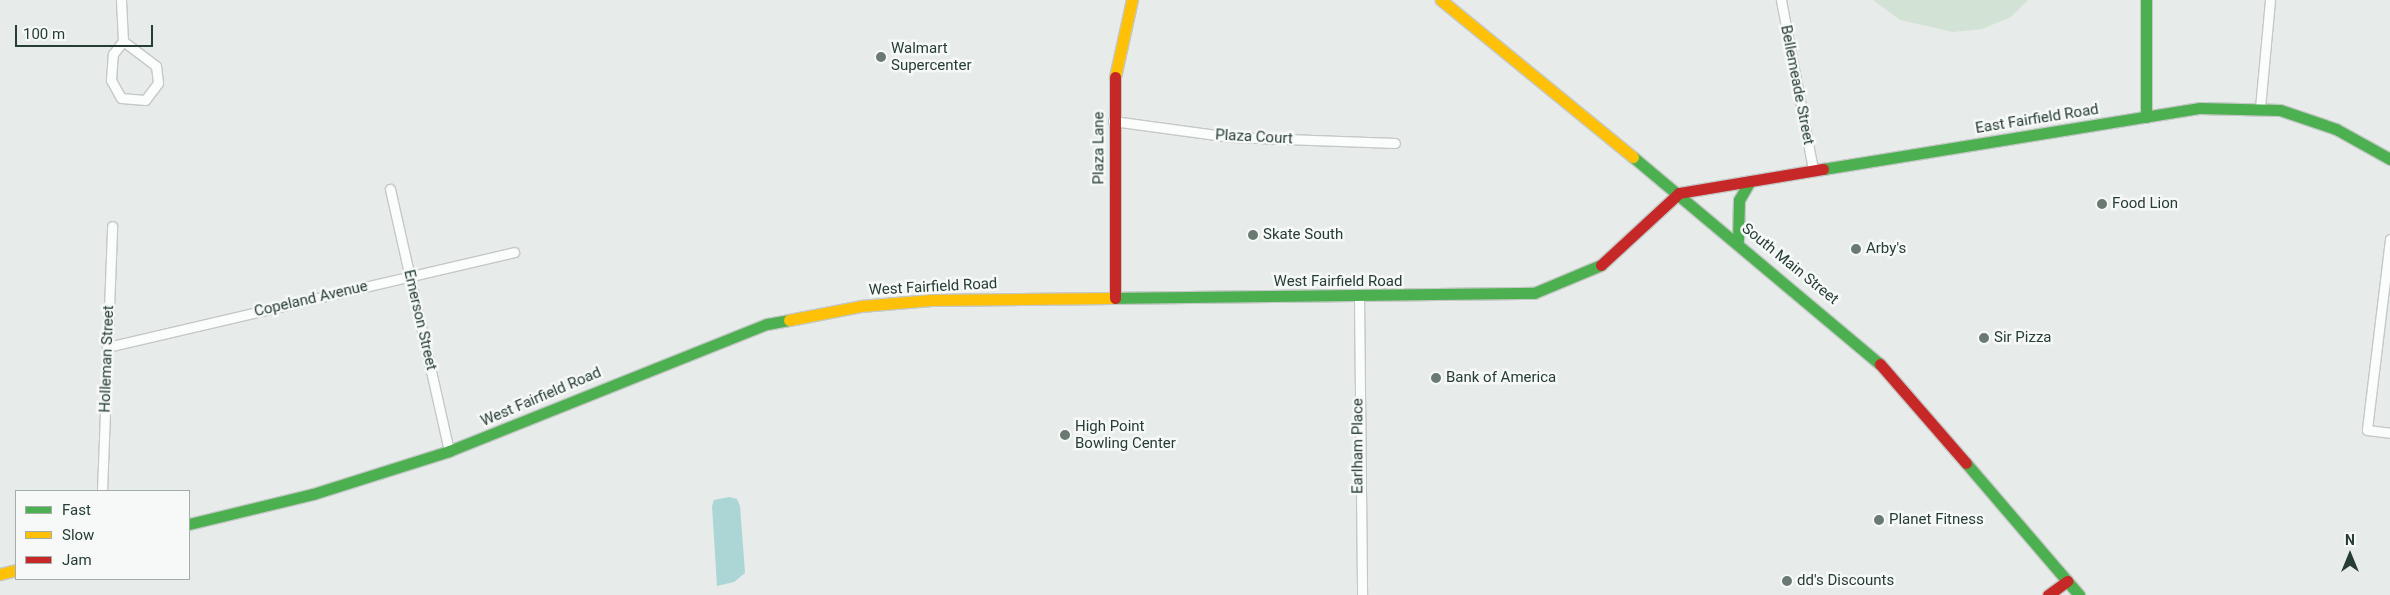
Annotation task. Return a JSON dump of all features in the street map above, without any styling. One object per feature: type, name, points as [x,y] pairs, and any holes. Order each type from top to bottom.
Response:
[{"type":"main road","name":"Plaza Lane","points":[[1115,298],[1113,121],[1116,66],[1132,0]]},
{"type":"main road","name":"South Main Street","points":[[1441,0],[1738,240],[1886,368],[2079,595]]},
{"type":"main road","points":[[2146,0],[2146,116]]},
{"type":"main road","name":"East Fairfield Road","points":[[1679,192],[2146,116],[2227,106],[2260,108],[2336,129],[2390,159]]},
{"type":"main road","points":[[1738,240],[1738,200],[1750,180]]},
{"type":"main road","name":"West Fairfield Road","points":[[190,524],[313,494],[449,451],[767,324],[883,303],[1115,298],[1514,295],[1562,285],[1612,258],[1679,192]]},
{"type":"main road","points":[[0,574],[15,570]]},
{"type":"main road","points":[[2048,595],[2067,581]]},
{"type":"street","points":[[122,0],[123,40],[112,54],[111,80],[121,98],[145,100],[158,83],[156,66],[123,40]]},
{"type":"street","name":"Bellemeade Street","points":[[1781,0],[1813,170]]},
{"type":"street","points":[[2260,108],[2270,0]]},
{"type":"street","name":"Plaza Court","points":[[1113,121],[1231,137],[1395,142]]},
{"type":"street","name":"Emerson Street","points":[[390,189],[449,451]]},
{"type":"street","name":"Holleman Street","points":[[102,490],[112,226]]},
{"type":"street","points":[[2390,239],[2367,430],[2390,433]]},
{"type":"street","name":"Copeland Avenue","points":[[108,347],[514,252]]},
{"type":"street","name":"Earlham Place","points":[[1359,297],[1362,595]]},
{"type":"green space","points":[[1873,0],[2028,0],[2011,17],[1982,29],[1953,32],[1900,20]]},
{"type":"water","points":[[729,497],[737,499],[740,506],[745,573],[734,582],[717,586],[712,506],[714,500]]},
{"type":"traffic: fast","points":[[2146,0],[2146,117]]},
{"type":"traffic: fast","points":[[1823,169],[2200,108],[2280,110],[2336,129],[2390,159]]},
{"type":"traffic: fast","points":[[1633,157],[1880,364]]},
{"type":"traffic: fast","points":[[1738,240],[1739,200],[1750,181]]},
{"type":"traffic: fast","points":[[1111,298],[1534,293],[1601,265]]},
{"type":"traffic: fast","points":[[190,524],[313,494],[449,451],[767,324],[789,320]]},
{"type":"traffic: fast","points":[[1966,463],[2079,595]]},
{"type":"traffic: slow","points":[[1115,77],[1132,0]]},
{"type":"traffic: slow","points":[[1441,0],[1633,157]]},
{"type":"traffic: slow","points":[[789,320],[861,306],[931,300],[1111,298]]},
{"type":"traffic: slow","points":[[0,574],[15,570]]},
{"type":"traffic: jam","points":[[1115,77],[1115,298]]},
{"type":"traffic: jam","points":[[1601,265],[1679,193],[1823,169]]},
{"type":"traffic: jam","points":[[1880,364],[1966,463]]},
{"type":"traffic: jam","points":[[2048,595],[2067,581]]},
{"type":"place","name":"Walmart Supercenter","points":[[881,57]]},
{"type":"place","name":"Food Lion","points":[[2102,204]]},
{"type":"place","name":"Skate South","points":[[1253,235]]},
{"type":"place","name":"Arby's","points":[[1856,249]]},
{"type":"place","name":"Sir Pizza","points":[[1984,338]]},
{"type":"place","name":"Bank of America","points":[[1436,378]]},
{"type":"place","name":"High Point Bowling Center","points":[[1065,435]]},
{"type":"place","name":"Planet Fitness","points":[[1879,520]]},
{"type":"place","name":"dd's Discounts","points":[[1787,581]]}]
